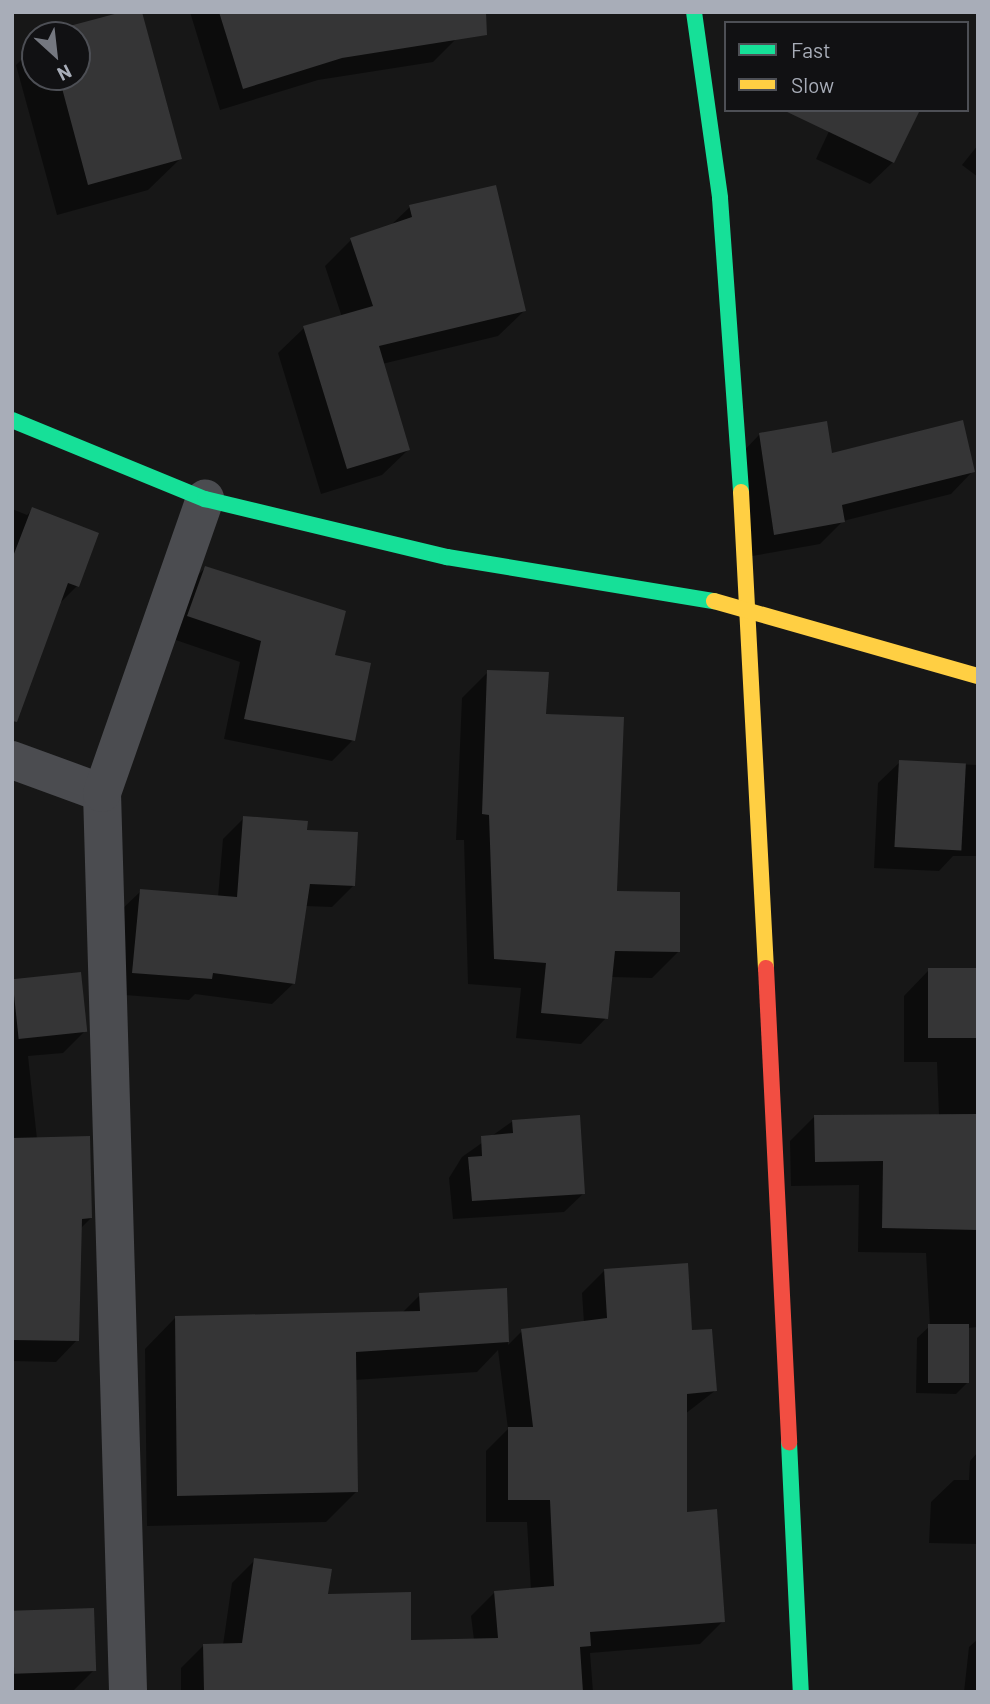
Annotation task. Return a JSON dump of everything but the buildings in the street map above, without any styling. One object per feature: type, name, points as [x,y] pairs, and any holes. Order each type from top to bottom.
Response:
[{"type":"street","points":[[694,12],[720,198],[749,607],[801,1692]]},
{"type":"street","points":[[12,420],[205,499],[447,557],[749,607],[978,676]]},
{"type":"street","points":[[128,1692],[102,793],[205,499]]},
{"type":"street","points":[[12,760],[102,793]]},
{"type":"traffic: fast","points":[[694,12],[720,198],[741,492]]},
{"type":"traffic: fast","points":[[12,420],[205,499],[447,557],[714,601]]},
{"type":"traffic: fast","points":[[789,1442],[801,1692]]},
{"type":"traffic: slow","points":[[741,492],[766,968]]},
{"type":"traffic: slow","points":[[714,601],[978,676]]},
{"type":"traffic: jam","points":[[766,968],[789,1442]]}]
